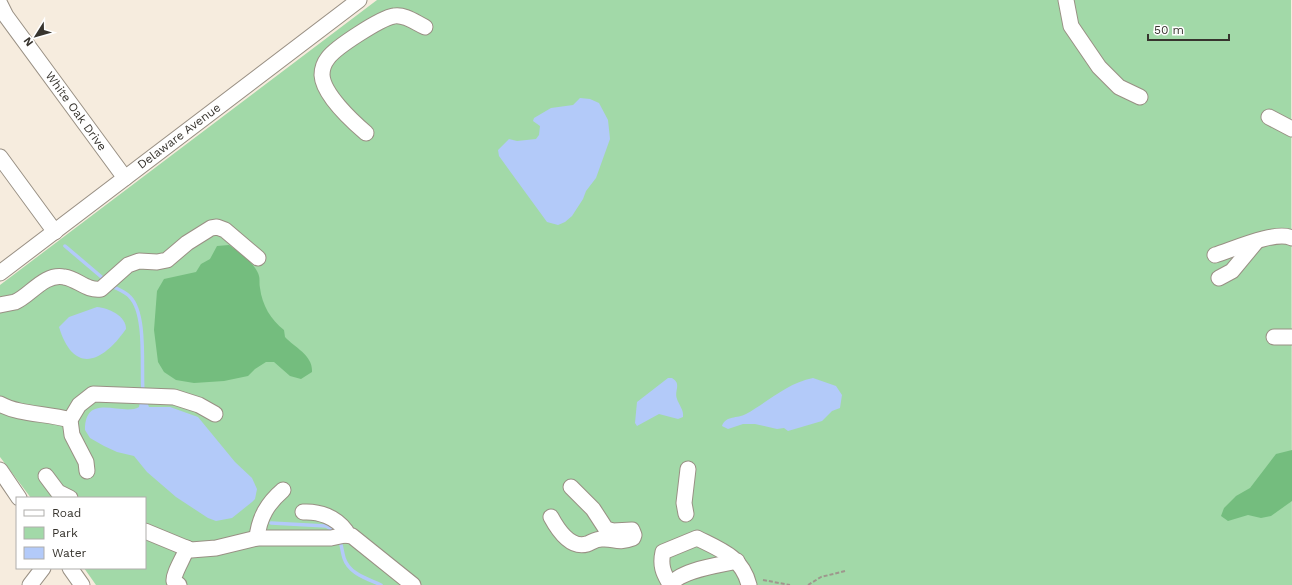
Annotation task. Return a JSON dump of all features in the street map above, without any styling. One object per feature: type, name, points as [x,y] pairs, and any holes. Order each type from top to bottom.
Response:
[{"type":"street","name":"Delaware Avenue","points":[[0,273],[360,0]]},
{"type":"street","points":[[1066,0],[1071,26],[1099,67],[1119,87],[1140,97]]},
{"type":"street","name":"White Oak Drive","points":[[0,4],[6,16],[125,178]]},
{"type":"street","points":[[366,132],[343,111],[324,84],[322,75],[323,66],[328,57],[336,50],[384,19],[395,15],[404,16],[425,27]]},
{"type":"street","points":[[1269,117],[1292,129]]},
{"type":"street","points":[[0,157],[55,232]]},
{"type":"street","points":[[0,305],[16,301],[30,290],[54,277],[64,277],[90,290],[109,283],[128,265],[139,261],[157,262],[167,260],[203,231],[217,227],[225,230],[258,258]]},
{"type":"street","points":[[1215,255],[1275,235],[1286,235],[1292,238]]},
{"type":"street","points":[[1220,278],[1232,271],[1256,242]]},
{"type":"street","points":[[1274,337],[1292,337]]},
{"type":"street","points":[[87,470],[86,462],[72,435],[70,420],[78,405],[92,394],[143,395],[184,400],[215,414]]},
{"type":"street","points":[[0,404],[18,411],[54,415],[70,420]]},
{"type":"street","points":[[686,514],[684,503],[688,469]]},
{"type":"street","points":[[0,470],[18,497]]},
{"type":"street","points":[[46,476],[58,492],[68,497]]},
{"type":"street","points":[[551,517],[562,535],[571,542],[586,544],[606,535],[603,526],[593,509],[571,487]]},
{"type":"street","points":[[257,538],[259,522],[264,512],[275,497],[284,490]]},
{"type":"street","points":[[303,512],[319,514],[336,520],[346,531],[338,537]]},
{"type":"street","points":[[146,531],[192,550],[216,548],[257,538],[352,536],[413,585]]},
{"type":"street","points":[[737,561],[686,574],[675,578],[670,585],[663,573],[661,560],[663,552],[697,538],[724,552],[737,561],[753,584]]},
{"type":"street","points":[[179,585],[174,581],[174,577],[187,548]]},
{"type":"street","points":[[30,585],[42,569]]},
{"type":"street","points":[[71,569],[82,585]]},
{"type":"path","points":[[808,585],[821,577],[845,570]]},
{"type":"path","points":[[753,584],[790,585]]},
{"type":"green space","points":[[377,0],[1291,0],[1292,585],[96,585],[85,569],[146,569],[146,497],[30,497],[0,457],[0,285]]},
{"type":"green space","points":[[229,245],[255,267],[259,276],[261,294],[268,312],[275,322],[284,330],[285,337],[303,352],[310,361],[312,372],[301,379],[290,376],[274,362],[266,362],[255,369],[248,376],[224,381],[194,383],[176,380],[164,372],[158,362],[154,330],[157,291],[164,279],[196,272],[201,264],[210,259],[217,246]]},
{"type":"green space","points":[[1292,450],[1292,501],[1271,516],[1261,518],[1248,515],[1228,521],[1221,516],[1224,508],[1236,496],[1250,488],[1276,454]]},
{"type":"water","points":[[580,98],[590,99],[599,103],[608,120],[610,139],[596,178],[586,191],[583,199],[572,216],[565,222],[558,225],[547,222],[499,156],[498,150],[509,139],[517,141],[536,139],[539,135],[540,126],[533,121],[534,118],[551,108],[573,105]]},
{"type":"water","points":[[97,307],[107,309],[120,317],[125,324],[126,329],[108,350],[99,356],[90,359],[81,358],[73,353],[65,343],[59,327],[69,317]]},
{"type":"water","points":[[668,378],[672,378],[677,383],[676,396],[682,410],[683,417],[678,419],[659,414],[637,426],[635,423],[637,402]]},
{"type":"water","points":[[813,378],[836,386],[842,395],[840,408],[832,411],[822,421],[788,431],[784,428],[777,429],[755,424],[743,424],[728,429],[722,426],[726,420],[743,416],[786,388],[804,380]]},
{"type":"water","points":[[140,401],[147,402],[149,407],[170,407],[198,417],[235,462],[252,478],[257,489],[255,499],[232,518],[216,521],[208,518],[176,497],[147,472],[134,456],[117,452],[90,438],[85,430],[87,418],[91,411],[98,408],[132,409],[139,407]]},
{"type":"waterway","points":[[65,246],[105,280]]},
{"type":"waterway","points":[[112,286],[130,297],[139,316],[142,342],[143,392]]},
{"type":"waterway","points":[[271,523],[326,526],[336,532]]},
{"type":"waterway","points":[[339,539],[346,564],[354,572],[381,585]]}]
